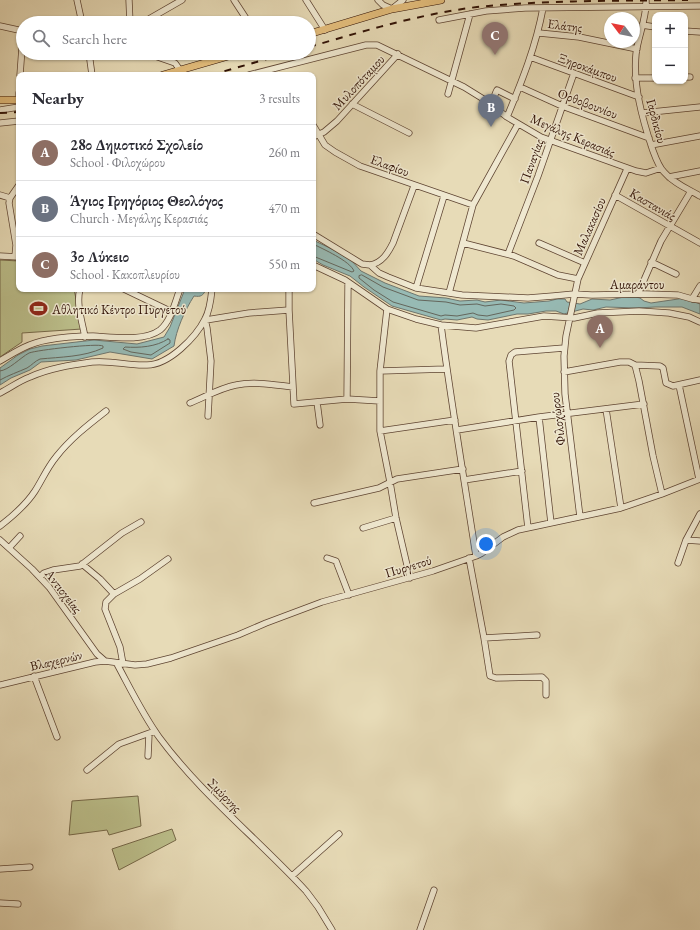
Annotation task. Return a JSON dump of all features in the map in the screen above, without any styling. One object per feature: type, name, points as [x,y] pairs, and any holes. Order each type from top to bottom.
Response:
[{"type":"main road","points":[[316,32],[392,9],[441,0]]},
{"type":"main road","points":[[173,72],[215,60]]},
{"type":"main road","points":[[0,100],[16,100]]},
{"type":"street","points":[[77,0],[80,16]]},
{"type":"street","points":[[129,0],[130,16]]},
{"type":"street","points":[[154,16],[182,0]]},
{"type":"street","points":[[234,0],[244,16]]},
{"type":"street","points":[[306,0],[325,30]]},
{"type":"street","points":[[378,0],[382,4],[392,9],[403,0]]},
{"type":"street","points":[[646,0],[647,8]]},
{"type":"street","points":[[647,8],[652,0]]},
{"type":"street","points":[[439,20],[500,10],[700,6]]},
{"type":"street","points":[[507,117],[520,87],[539,33],[544,8]]},
{"type":"street","name":"Γαρδικίου","points":[[640,34],[647,8]]},
{"type":"street","points":[[448,94],[470,14]]},
{"type":"street","points":[[642,25],[652,27]]},
{"type":"street","points":[[0,26],[16,30]]},
{"type":"street","points":[[688,31],[700,32]]},
{"type":"street","name":"Ελάτης","points":[[539,33],[579,37],[604,42]]},
{"type":"street","name":"Μεγάλης Κερασιάς","points":[[316,58],[372,44],[380,45],[451,80],[480,97],[518,124],[550,140],[627,169],[646,172],[661,168]]},
{"type":"street","name":"Γαρδικίου","points":[[637,48],[635,78],[642,113],[651,145],[661,168],[669,177],[700,196]]},
{"type":"street","name":"Μυλοπόταμου","points":[[316,136],[329,128],[398,54]]},
{"type":"street","name":"Ξηροκάμπου","points":[[530,57],[639,96]]},
{"type":"street","points":[[20,72],[21,60]]},
{"type":"street","points":[[90,60],[92,72]]},
{"type":"street","points":[[166,60],[175,63],[180,70]]},
{"type":"street","name":"Μεγάλης Κερασιάς","points":[[260,72],[307,60]]},
{"type":"street","points":[[274,68],[276,72]]},
{"type":"street","name":"Παναγίας","points":[[508,254],[574,73]]},
{"type":"street","points":[[635,78],[652,78]]},
{"type":"street","name":"Ορθοβουνίου","points":[[520,87],[562,106],[649,138]]},
{"type":"street","points":[[491,105],[497,90],[515,99]]},
{"type":"street","points":[[352,104],[409,133]]},
{"type":"street","points":[[642,113],[700,107]]},
{"type":"street","points":[[0,110],[16,108]]},
{"type":"street","points":[[0,123],[16,121]]},
{"type":"street","points":[[449,293],[473,206],[518,124]]},
{"type":"street","name":"Ελαφίου","points":[[316,136],[325,145],[360,166],[473,206]]},
{"type":"street","points":[[651,145],[700,136]]},
{"type":"street","name":"Μαλακασίου","points":[[569,318],[578,279],[627,169]]},
{"type":"street","points":[[669,177],[700,171]]},
{"type":"street","points":[[370,265],[378,263],[389,252],[414,186]]},
{"type":"street","points":[[16,189],[10,198],[9,209],[16,245]]},
{"type":"street","points":[[638,294],[651,262],[691,191]]},
{"type":"street","points":[[0,195],[10,198]]},
{"type":"street","name":"Καστανιάς","points":[[615,195],[700,243]]},
{"type":"street","points":[[416,288],[444,196]]},
{"type":"street","name":"Αμαράντου","points":[[316,236],[362,264],[370,265],[379,273],[416,288],[475,296],[528,298],[574,294],[638,294],[678,295],[700,300]]},
{"type":"street","points":[[463,243],[508,254],[535,264],[558,275],[578,279]]},
{"type":"street","points":[[539,243],[585,263]]},
{"type":"street","points":[[0,256],[16,257]]},
{"type":"street","points":[[651,262],[676,274]]},
{"type":"street","points":[[316,266],[348,282],[369,298],[387,309],[416,319],[441,325],[476,328],[544,316],[569,318],[598,313],[654,311],[681,315],[700,322]]},
{"type":"street","points":[[346,400],[348,282]]},
{"type":"street","points":[[692,299],[700,286]]},
{"type":"street","points":[[79,292],[78,300],[79,308],[85,336]]},
{"type":"street","points":[[130,292],[172,312]]},
{"type":"street","points":[[0,361],[31,343],[48,340],[85,336],[130,338],[149,335],[161,330],[172,312],[179,292]]},
{"type":"street","points":[[208,416],[211,361],[206,320],[212,292]]},
{"type":"street","points":[[289,292],[294,404],[346,400],[380,401]]},
{"type":"street","points":[[387,309],[380,371],[380,431],[396,518],[410,578]]},
{"type":"street","points":[[0,393],[29,377],[63,367],[103,361],[148,365],[156,364],[169,358],[184,346],[206,320],[249,313],[289,310]]},
{"type":"street","name":"Φιλοχώρου","points":[[569,318],[564,348],[565,394],[580,517]]},
{"type":"street","points":[[441,325],[446,369],[476,556]]},
{"type":"street","points":[[528,528],[509,361],[511,355],[515,352],[564,348]]},
{"type":"street","points":[[564,372],[620,362],[629,362],[635,365],[660,366],[663,368],[666,383],[673,386],[700,380]]},
{"type":"street","points":[[635,365],[662,494]]},
{"type":"street","points":[[380,371],[446,369]]},
{"type":"street","points":[[190,404],[221,389],[240,384],[293,387]]},
{"type":"street","points":[[679,385],[700,479]]},
{"type":"street","points":[[317,402],[320,425]]},
{"type":"street","points":[[457,430],[539,417],[644,404]]},
{"type":"street","points":[[606,409],[621,508]]},
{"type":"street","points":[[0,526],[27,502],[52,461],[65,446],[106,411]]},
{"type":"street","points":[[539,417],[552,523]]},
{"type":"street","points":[[380,431],[455,420]]},
{"type":"street","points":[[314,503],[378,488],[397,479],[462,469]]},
{"type":"street","points":[[464,480],[522,472]]},
{"type":"street","name":"Πυργετού","points":[[120,664],[135,666],[171,658],[238,635],[298,611],[410,578],[476,556],[503,537],[518,530],[621,508],[700,479]]},
{"type":"street","points":[[678,564],[686,540],[700,514]]},
{"type":"street","points":[[363,528],[396,518]]},
{"type":"street","points":[[40,577],[44,573],[53,570],[73,568],[82,564],[122,533],[141,522]]},
{"type":"street","points":[[9,548],[20,536]]},
{"type":"street","points":[[686,540],[700,541]]},
{"type":"street","name":"Αντιοχείας","points":[[1,542],[40,577],[57,597],[97,654],[105,661]]},
{"type":"street","points":[[327,558],[336,561],[350,595]]},
{"type":"street","points":[[469,558],[490,676],[496,678],[542,677],[546,681],[546,695]]},
{"type":"street","points":[[82,564],[100,579],[114,594],[140,579],[168,559]]},
{"type":"street","name":"Σμύρνης","points":[[114,594],[107,600],[105,607],[120,647],[120,664],[152,732],[195,780],[292,876],[315,903],[332,930]]},
{"type":"street","points":[[484,638],[537,636]]},
{"type":"street","name":"Βλαχερνών","points":[[0,685],[80,665],[105,661],[120,664]]},
{"type":"street","points":[[34,676],[57,737]]},
{"type":"street","points":[[87,770],[119,744],[152,732],[148,756]]},
{"type":"street","points":[[292,876],[339,834]]},
{"type":"street","points":[[0,869],[30,867]]},
{"type":"street","points":[[420,930],[434,890]]},
{"type":"street","points":[[0,903],[18,904]]},
{"type":"green space","name":"Αθλητικό Κέντρο Πυργετού","points":[[0,260],[16,261],[16,292],[75,292],[82,329],[22,333],[22,342],[0,357]]},
{"type":"green space","points":[[138,796],[141,826],[109,835],[107,830],[69,835],[72,801]]},
{"type":"green space","points":[[172,829],[176,840],[119,870],[112,849]]},
{"type":"water","points":[[316,241],[351,260],[361,271],[385,283],[419,296],[446,298],[460,301],[477,300],[485,302],[501,300],[524,303],[565,299],[567,302],[580,304],[592,299],[610,300],[624,297],[636,297],[651,303],[685,298],[700,304],[700,314],[682,307],[606,307],[593,310],[583,309],[564,314],[556,311],[546,311],[517,314],[488,320],[472,317],[457,320],[441,320],[392,306],[350,276],[316,261]]},
{"type":"water","points":[[184,292],[204,292],[203,295],[194,296],[184,314],[174,346],[152,359],[110,352],[76,360],[41,362],[30,370],[11,378],[0,385],[0,368],[18,355],[30,349],[42,346],[94,340],[137,344],[164,337],[170,327]]},
{"type":"railway","points":[[316,45],[371,29],[434,14],[477,7],[556,2],[688,0]]},
{"type":"railway","points":[[222,72],[264,60]]},
{"type":"railway","points":[[0,113],[16,112]]},
{"type":"place","name":"3ο Λύκειο","points":[[495,55]]},
{"type":"place","name":"Άγιος Γρηγόριος Θεολόγος","points":[[491,127]]},
{"type":"place","name":"Αθλητικό Κέντρο Πυργετού","points":[[39,309]]},
{"type":"place","name":"28ο Δημοτικό Σχολείο","points":[[600,348]]}]
